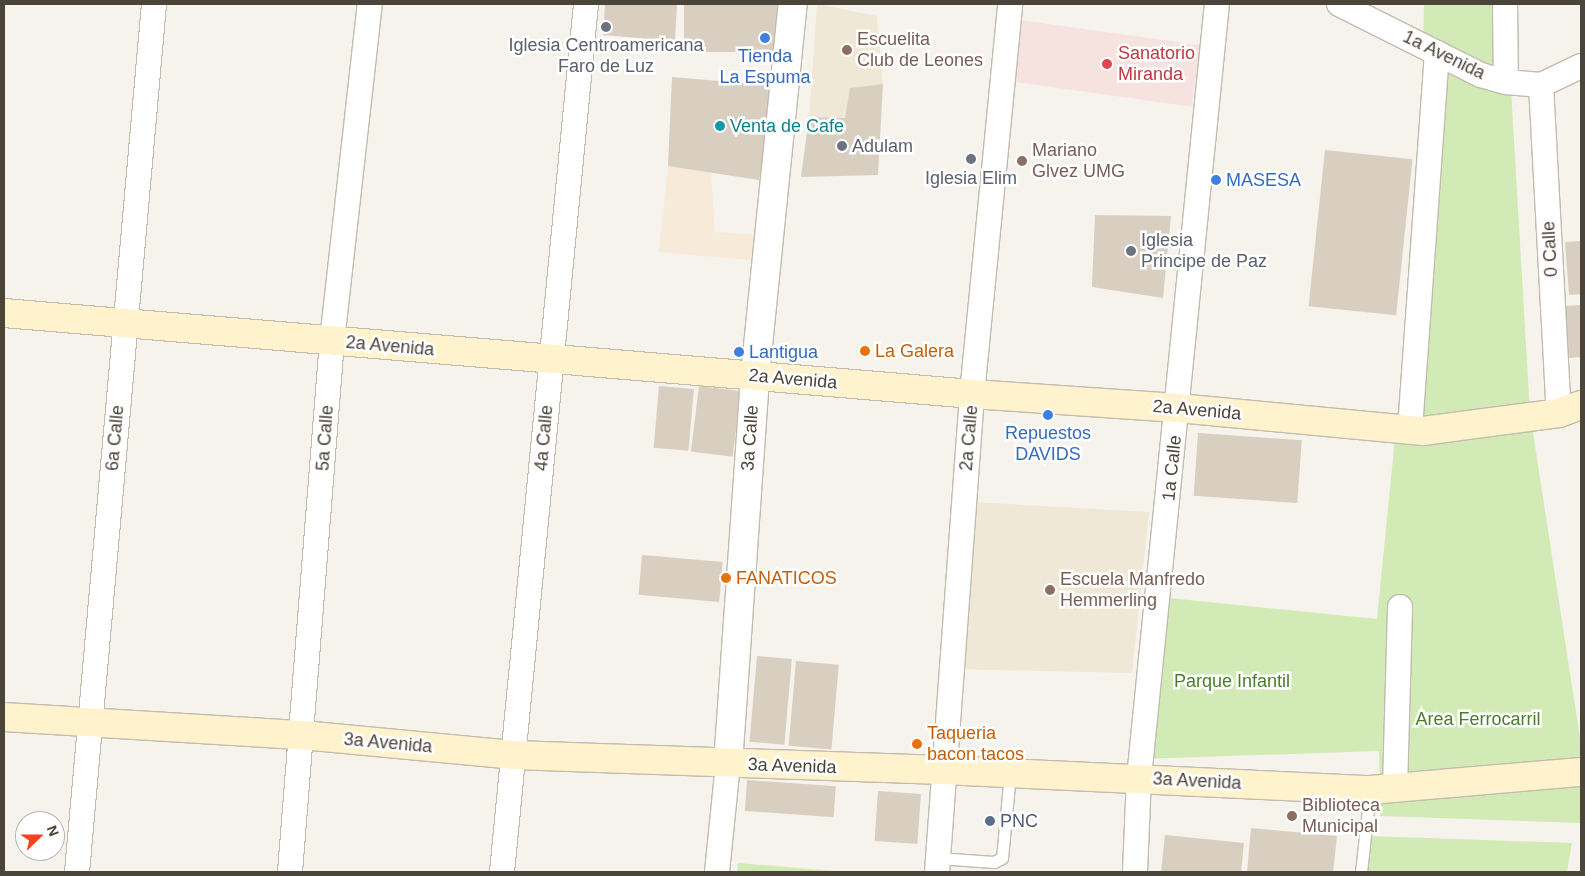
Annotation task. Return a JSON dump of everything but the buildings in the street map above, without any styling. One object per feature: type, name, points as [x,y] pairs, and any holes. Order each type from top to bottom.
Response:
[{"type":"main road","name":"2a Avenida","points":[[4,313],[972,394],[1178,408],[1423,431],[1570,409]]},
{"type":"main road","name":"3a Avenida","points":[[4,717],[90,724],[302,735],[514,755],[728,764],[943,770],[1382,789],[1581,772]]},
{"type":"street","name":"6a Calle","points":[[77,872],[154,4]]},
{"type":"street","name":"5a Calle","points":[[290,872],[332,341],[370,4]]},
{"type":"street","name":"4a Calle","points":[[502,872],[586,4]]},
{"type":"street","name":"3a Calle","points":[[716,872],[728,764],[755,375],[793,4]]},
{"type":"street","name":"2a Calle","points":[[937,865],[972,394],[1010,4]]},
{"type":"street","name":"1a Calle","points":[[1134,872],[1139,778],[1178,408],[1217,4]]},
{"type":"street","name":"1a Avenida","points":[[1339,4],[1480,75],[1506,82],[1541,85]]},
{"type":"street","points":[[1505,4],[1506,82]]},
{"type":"street","points":[[1410,429],[1437,53]]},
{"type":"street","points":[[1541,85],[1581,66]]},
{"type":"street","name":"0 Calle","points":[[1541,85],[1570,409]]},
{"type":"street","points":[[1382,789],[1400,607]]},
{"type":"lane","points":[[937,865],[994,862],[1002,858],[1010,773]]},
{"type":"lane","points":[[1361,872],[1382,789]]},
{"type":"shaded area","name":"Escuelita Club de Leones","points":[[817,4],[877,16],[883,84],[851,88],[845,118],[809,117]]},
{"type":"shaded area","name":"Sanatorio Miranda","points":[[1020,20],[1200,45],[1192,107],[1011,81]]},
{"type":"shaded area","points":[[668,166],[711,173],[715,232],[757,235],[757,246],[750,260],[659,252]]},
{"type":"shaded area","name":"Escuela Manfredo Hemmerling","points":[[972,502],[1149,512],[1132,673],[950,669]]},
{"type":"green space","name":"Area Ferrocarril","points":[[1424,4],[1506,4],[1530,413],[1581,745],[1581,823],[1380,816],[1379,751],[1140,759],[1169,598],[1377,619],[1420,187]]},
{"type":"green space","points":[[1369,836],[1572,843],[1567,872],[1367,872]]},
{"type":"green space","points":[[738,863],[847,872],[737,872]]},
{"type":"place","name":"Iglesia Centroamericana Faro de Luz","points":[[606,27]]},
{"type":"place","name":"Tienda La Espuma","points":[[765,38]]},
{"type":"place","name":"Escuelita Club de Leones","points":[[847,50]]},
{"type":"place","name":"Sanatorio Miranda","points":[[1107,64]]},
{"type":"place","name":"Venta de Cafe","points":[[720,126]]},
{"type":"place","name":"Adulam","points":[[842,146]]},
{"type":"place","name":"Iglesia Elim","points":[[971,159]]},
{"type":"place","name":"Mariano Glvez UMG","points":[[1022,161]]},
{"type":"place","name":"MASESA","points":[[1216,180]]},
{"type":"place","name":"Iglesia Principe de Paz","points":[[1131,251]]},
{"type":"place","name":"La Galera","points":[[865,351]]},
{"type":"place","name":"Lantigua","points":[[739,352]]},
{"type":"place","name":"Repuestos DAVIDS","points":[[1048,415]]},
{"type":"place","name":"FANATICOS","points":[[726,578]]},
{"type":"place","name":"Escuela Manfredo Hemmerling","points":[[1050,590]]},
{"type":"place","name":"Taqueria bacon tacos","points":[[917,744]]},
{"type":"place","name":"Biblioteca Municipal","points":[[1292,816]]},
{"type":"place","name":"PNC","points":[[990,821]]},
{"type":"park label","name":"Parque Infantil","points":[[1232,681]]}]
